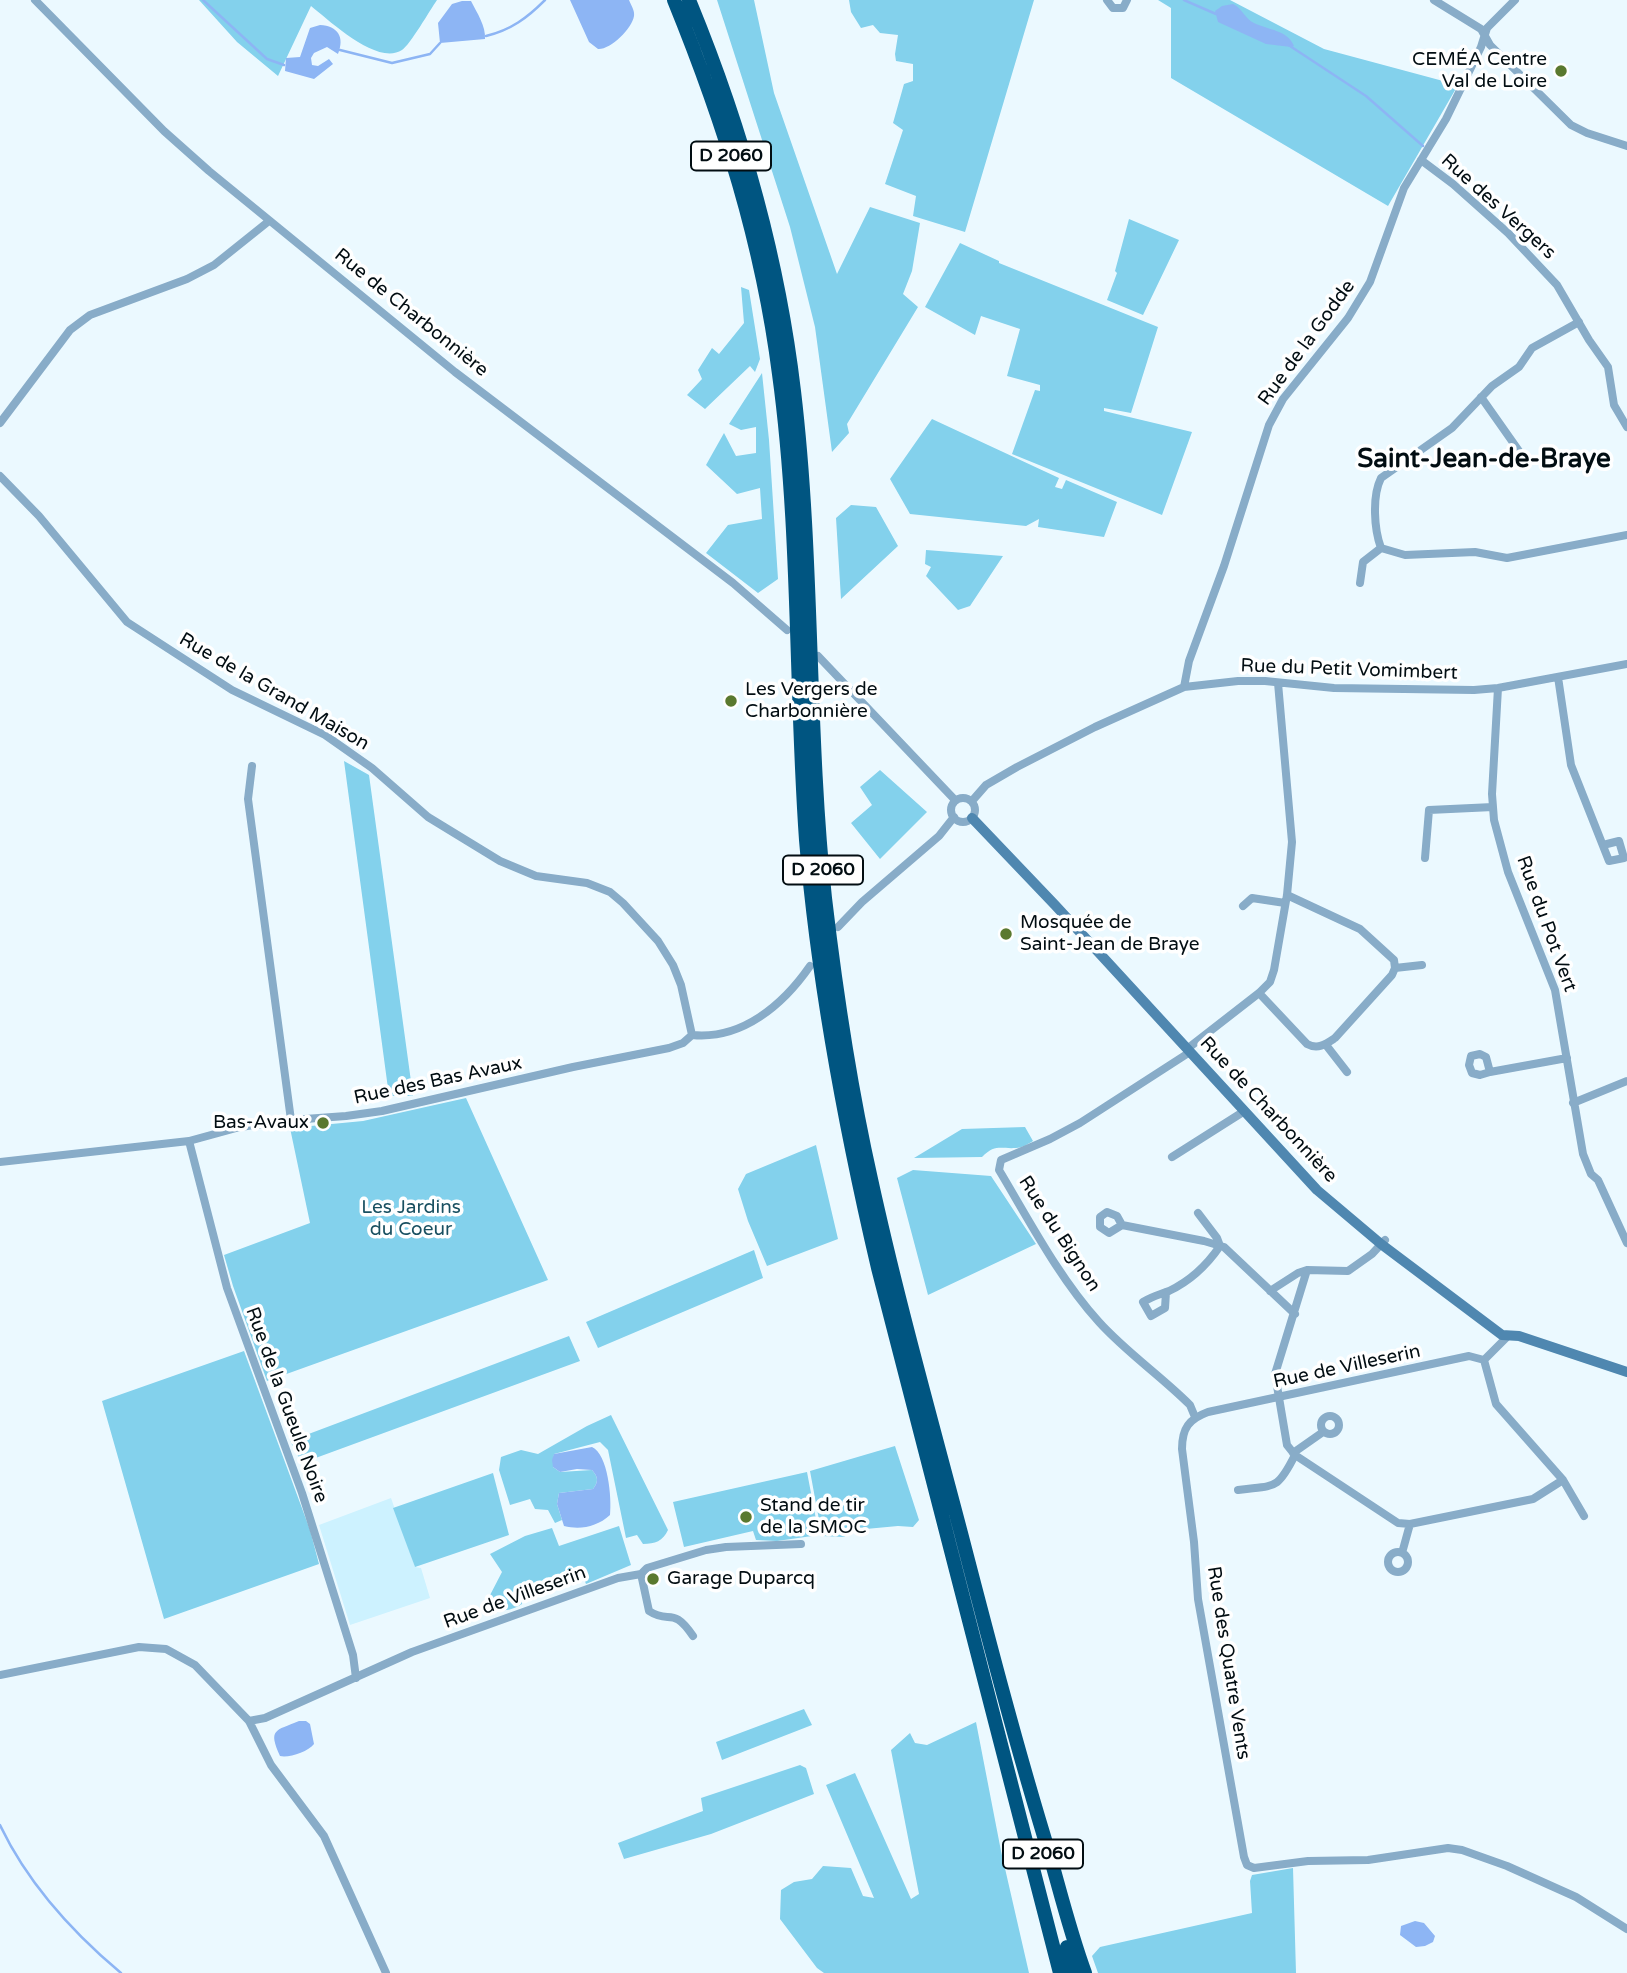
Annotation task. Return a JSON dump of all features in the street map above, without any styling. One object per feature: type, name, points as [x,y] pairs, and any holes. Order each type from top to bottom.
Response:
[{"type":"highway","name":"D 2060","points":[[674,0],[712,95],[736,170],[755,239],[771,317],[786,437],[798,722],[807,843],[816,937],[839,1088],[878,1268],[1060,1973]]},
{"type":"highway","name":"D 2060","points":[[688,0],[725,92],[744,151],[763,219],[785,324],[803,488],[813,736],[824,884],[837,991],[860,1124],[891,1264],[1073,1973]]},
{"type":"highway","points":[[1013,1735],[1085,1973]]},
{"type":"highway","points":[[1029,1856],[1052,1973]]},
{"type":"street","name":"Rue de Charbonnière","points":[[35,0],[164,131],[269,221],[455,372],[733,583],[787,629]]},
{"type":"street","points":[[1107,0],[1113,8],[1118,9],[1123,8],[1127,0]]},
{"type":"street","points":[[1434,0],[1481,29],[1485,38],[1571,125],[1627,146]]},
{"type":"street","name":"Rue de la Godde","points":[[1184,687],[1189,661],[1224,566],[1269,425],[1283,399],[1348,318],[1370,282],[1404,188],[1446,119],[1487,29],[1515,0]]},
{"type":"street","name":"Rue des Vergers","points":[[1421,160],[1462,192],[1550,275],[1608,367],[1614,405],[1627,427]]},
{"type":"street","points":[[0,423],[71,330],[90,315],[116,303],[187,279],[214,265],[269,221]]},
{"type":"street","points":[[1381,548],[1375,526],[1381,478],[1452,428],[1492,386],[1519,368],[1532,348],[1579,322]]},
{"type":"street","points":[[1481,397],[1519,452]]},
{"type":"street","name":"Rue de la Grand Maison","points":[[0,475],[39,516],[127,622],[232,690],[325,735],[372,768],[428,817],[500,861],[536,876],[587,883],[610,892],[657,941],[673,965],[681,985],[692,1035]]},
{"type":"street","points":[[1381,548],[1405,555],[1475,552],[1507,558],[1627,535]]},
{"type":"street","points":[[1360,583],[1363,562],[1381,548]]},
{"type":"street","points":[[818,656],[955,800]]},
{"type":"street","name":"Rue du Petit Vomimbert","points":[[972,801],[986,785],[1017,767],[1095,727],[1184,687],[1238,681],[1375,690],[1498,688],[1627,664]]},
{"type":"street","points":[[1558,677],[1571,765],[1603,845]]},
{"type":"street","points":[[1189,1051],[1259,993],[1272,976],[1286,899],[1292,842],[1278,682]]},
{"type":"street","name":"Rue du Pot Vert","points":[[1498,688],[1492,794],[1494,820],[1508,872],[1555,990],[1579,1139],[1585,1161],[1591,1174],[1598,1180],[1627,1242]]},
{"type":"street","points":[[252,766],[248,799],[290,1120]]},
{"type":"street","points":[[965,797],[972,801],[975,807],[972,818],[961,822],[954,817],[951,807],[955,800],[965,797]]},
{"type":"street","points":[[1424,858],[1429,810],[1493,807]]},
{"type":"street","points":[[838,927],[862,902],[939,836],[954,817]]},
{"type":"street","name":"Rue de Charbonnière","points":[[972,818],[1317,1190],[1502,1335],[1519,1336],[1627,1372]]},
{"type":"street","points":[[1244,906],[1252,898],[1286,899],[1360,929],[1394,960],[1392,975],[1326,1045],[1317,1047],[1307,1044],[1259,993]]},
{"type":"street","points":[[1395,968],[1422,965]]},
{"type":"street","name":"Rue des Bas Avaux","points":[[0,1162],[189,1141],[240,1127],[382,1111],[669,1048],[683,1043],[692,1035],[709,1037],[732,1031],[766,1014],[793,991],[810,966]]},
{"type":"street","points":[[1326,1045],[1347,1072]]},
{"type":"street","name":"Rue du Bignon","points":[[1189,1051],[1080,1123],[1001,1160],[999,1170],[1081,1300],[1100,1323],[1189,1405],[1195,1417]]},
{"type":"street","points":[[1490,1072],[1567,1058]]},
{"type":"street","points":[[1573,1103],[1627,1080]]},
{"type":"street","points":[[1172,1157],[1243,1112]]},
{"type":"street","name":"Rue de la Gueule Noire","points":[[189,1141],[227,1287],[302,1493],[353,1655],[356,1678]]},
{"type":"street","points":[[1198,1213],[1220,1246]]},
{"type":"street","points":[[1122,1225],[1224,1247],[1295,1314]]},
{"type":"street","points":[[1270,1291],[1307,1270],[1348,1271],[1372,1254],[1383,1242]]},
{"type":"street","points":[[1166,1292],[1194,1275],[1220,1246]]},
{"type":"street","points":[[1307,1270],[1275,1374],[1287,1445],[1294,1454],[1398,1522],[1410,1524],[1532,1499],[1563,1480]]},
{"type":"street","points":[[1508,1336],[1484,1360],[1496,1404],[1563,1480],[1584,1516]]},
{"type":"street","name":"Rue de Villeserin","points":[[1186,1425],[1195,1417],[1469,1356],[1484,1360]]},
{"type":"street","name":"Rue des Quatre Vents","points":[[1186,1425],[1182,1435],[1182,1448],[1199,1599],[1247,1865],[1254,1868],[1308,1861],[1368,1860],[1448,1848],[1462,1850],[1507,1866],[1576,1897],[1627,1929]]},
{"type":"street","points":[[1238,1490],[1277,1485],[1284,1477],[1294,1454],[1323,1432]]},
{"type":"street","points":[[1402,1553],[1410,1524]]},
{"type":"street","name":"Rue de Villeserin","points":[[249,1721],[265,1718],[419,1649],[618,1578],[641,1574],[647,1567],[706,1550],[801,1544]]},
{"type":"street","points":[[641,1574],[649,1611],[653,1614],[675,1616],[693,1636]]},
{"type":"street","points":[[0,1675],[139,1647],[166,1649],[195,1665],[249,1721],[271,1765],[324,1836],[386,1973]]},
{"type":"shaded area","points":[[570,0],[629,0],[634,16],[620,38],[598,49],[589,42]]},
{"type":"shaded area","points":[[471,1],[483,24],[485,39],[440,43],[438,23],[452,4]]},
{"type":"shaded area","points":[[1233,4],[1251,21],[1282,34],[1294,46],[1266,44],[1218,22],[1215,11],[1222,6]]},
{"type":"shaded area","points":[[320,25],[335,30],[340,38],[340,48],[338,54],[327,47],[314,53],[311,58],[312,65],[318,66],[329,59],[333,64],[314,79],[285,71],[286,58],[300,57],[310,28]]},
{"type":"shaded area","points":[[592,1447],[602,1458],[605,1467],[610,1515],[588,1526],[564,1526],[557,1504],[559,1493],[593,1489],[597,1479],[592,1470],[560,1472],[553,1467],[554,1454]]},
{"type":"shaded area","points":[[391,1498],[415,1567],[421,1568],[430,1598],[350,1625],[319,1525]]},
{"type":"shaded area","points":[[299,1721],[310,1724],[314,1744],[298,1754],[280,1756],[274,1736],[276,1732]]},
{"type":"shaded area","points":[[1415,1921],[1424,1923],[1435,1936],[1433,1942],[1416,1947],[1400,1935],[1401,1926]]},
{"type":"green space","points":[[199,0],[437,0],[406,47],[392,53],[380,52],[354,40],[311,6],[278,76],[237,42]]},
{"type":"green space","points":[[717,0],[754,0],[774,93],[837,274],[870,207],[920,223],[912,271],[903,294],[918,307],[847,424],[849,433],[832,452],[815,327],[790,227]]},
{"type":"green space","points":[[849,0],[1034,0],[965,232],[913,216],[916,196],[885,184],[903,130],[893,123],[904,84],[913,81],[913,64],[896,61],[898,35],[880,33],[873,25],[861,28],[851,12]]},
{"type":"green space","points":[[1158,0],[1230,0],[1324,49],[1458,85],[1388,206],[1171,78],[1171,8]]},
{"type":"green space","points":[[1129,219],[1179,240],[1143,315],[1107,300],[1117,273],[1115,271]]},
{"type":"green space","points":[[960,243],[999,263],[1158,327],[1131,413],[1104,408],[1104,411],[1192,432],[1162,515],[1012,454],[1035,390],[1040,391],[1040,385],[1007,376],[1020,329],[981,316],[975,335],[925,307]]},
{"type":"green space","points":[[741,287],[749,290],[760,359],[755,372],[750,366],[705,409],[687,395],[702,379],[698,370],[712,348],[719,354],[744,323]]},
{"type":"green space","points":[[762,373],[778,579],[758,593],[706,553],[728,525],[762,519],[760,488],[737,494],[706,465],[724,433],[736,456],[756,453],[756,427],[741,430],[729,424]]},
{"type":"green space","points":[[932,419],[1059,478],[1055,487],[1062,489],[1066,480],[1117,502],[1104,537],[1038,527],[1039,519],[1026,526],[910,514],[890,479]]},
{"type":"green space","points":[[851,505],[876,507],[898,546],[841,599],[836,518]]},
{"type":"green space","points":[[926,550],[1003,556],[970,606],[958,610],[926,576],[931,567],[925,564]]},
{"type":"green space","points":[[344,761],[369,775],[413,1096],[389,1096]]},
{"type":"green space","points":[[880,770],[927,812],[880,859],[851,823],[872,805],[860,787]]},
{"type":"green space","name":"Les Jardins du Coeur","points":[[466,1098],[548,1280],[267,1381],[224,1255],[310,1223],[290,1128],[363,1121]]},
{"type":"green space","points":[[1025,1127],[1033,1141],[1020,1147],[994,1149],[982,1157],[914,1158],[962,1129]]},
{"type":"green space","points":[[816,1145],[838,1239],[767,1266],[738,1189],[746,1174]]},
{"type":"green space","points":[[913,1170],[991,1176],[1036,1244],[928,1295],[897,1178]]},
{"type":"green space","points":[[754,1250],[763,1278],[598,1348],[586,1322]]},
{"type":"green space","points":[[569,1336],[580,1361],[302,1463],[290,1441]]},
{"type":"green space","points":[[244,1351],[310,1530],[319,1564],[164,1619],[102,1401]]},
{"type":"green space","points":[[611,1415],[668,1530],[661,1539],[643,1544],[637,1535],[626,1538],[608,1450],[600,1442],[554,1454],[553,1467],[560,1472],[592,1470],[597,1479],[593,1489],[559,1493],[557,1504],[562,1520],[555,1523],[548,1510],[535,1509],[530,1499],[510,1505],[499,1470],[501,1457],[521,1450],[538,1454]]},
{"type":"green space","points":[[895,1446],[919,1520],[913,1527],[855,1530],[844,1537],[822,1536],[810,1471]]},
{"type":"green space","name":"Stand de tir de la SMOC","points":[[807,1472],[819,1535],[777,1541],[756,1540],[753,1531],[684,1547],[673,1502]]},
{"type":"green space","points":[[493,1473],[509,1535],[415,1567],[393,1508]]},
{"type":"green space","points":[[619,1526],[631,1565],[586,1584],[579,1566],[519,1590],[522,1604],[518,1606],[503,1610],[491,1607],[488,1599],[502,1572],[490,1554],[525,1536],[552,1528],[559,1546]]},
{"type":"green space","points":[[804,1709],[812,1725],[722,1760],[716,1742]]},
{"type":"green space","points":[[976,1722],[1001,1851],[1029,1973],[824,1973],[817,1968],[780,1919],[781,1890],[794,1882],[812,1879],[823,1866],[851,1868],[863,1896],[874,1898],[826,1785],[855,1773],[911,1899],[919,1894],[891,1750],[910,1733],[915,1743],[927,1745]]},
{"type":"green space","points":[[800,1765],[806,1768],[814,1794],[711,1834],[624,1859],[618,1843],[703,1811],[701,1798]]},
{"type":"green space","points":[[1293,1868],[1296,1973],[1098,1973],[1092,1956],[1100,1947],[1252,1913],[1252,1875]]},
{"type":"waterway","points":[[203,0],[267,59],[284,65]]},
{"type":"waterway","points":[[486,36],[518,22],[545,0]]},
{"type":"waterway","points":[[1184,0],[1216,14]]},
{"type":"waterway","points":[[340,50],[392,63],[430,54],[440,43]]},
{"type":"waterway","points":[[1290,46],[1366,96],[1423,146]]},
{"type":"waterway","points":[[0,1825],[37,1887],[68,1923],[121,1973]]},
{"type":"place","name":"CEMÉA Centre Val de Loire","points":[[1561,71]]},
{"type":"place","name":"Les Vergers de Charbonnière","points":[[731,701]]},
{"type":"place","name":"Mosquée de Saint-Jean de Braye","points":[[1006,934]]},
{"type":"place","name":"Bas-Avaux","points":[[323,1123]]},
{"type":"place","name":"Stand de tir de la SMOC","points":[[746,1517]]},
{"type":"place","name":"Garage Duparcq","points":[[653,1579]]},
{"type":"district","name":"Saint-Jean-de-Braye","points":[[1484,460]]}]
